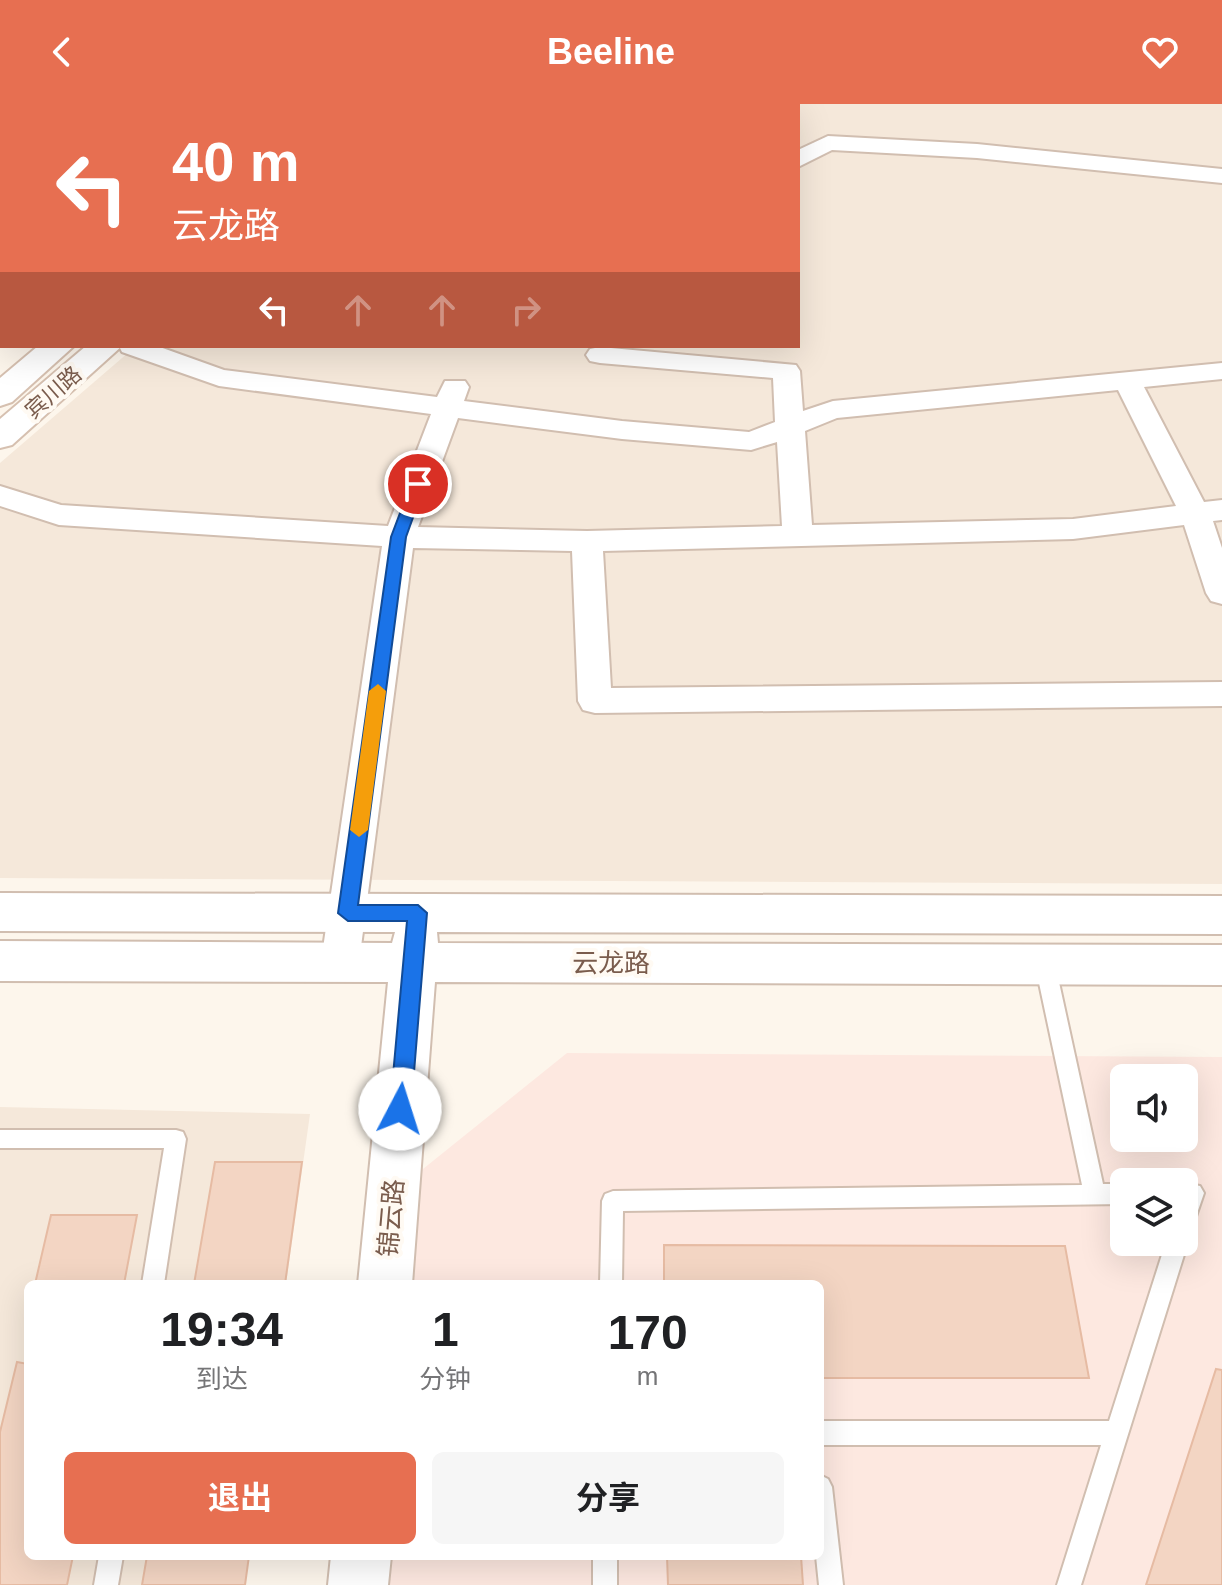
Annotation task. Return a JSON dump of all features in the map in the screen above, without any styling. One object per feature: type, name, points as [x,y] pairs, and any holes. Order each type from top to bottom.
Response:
[{"type":"street","points":[[800,159],[828,143],[977,151],[1050,161],[1222,176]]},
{"type":"street","name":"宾川路","points":[[0,395],[56,348]]},
{"type":"street","name":"宾川路","points":[[0,437],[104,348]]},
{"type":"street","points":[[137,348],[219,378],[451,396],[622,430],[751,441],[833,410],[1222,371]]},
{"type":"street","points":[[600,355],[786,371],[798,536]]},
{"type":"street","points":[[1127,381],[1209,512],[1222,593]]},
{"type":"street","points":[[340,962],[399,537],[451,396]]},
{"type":"street","points":[[0,496],[59,515],[399,537],[587,541],[1073,529],[1209,512]]},
{"type":"street","points":[[587,541],[595,701],[1222,694]]},
{"type":"street","name":"云龙路","points":[[0,912],[1222,915]]},
{"type":"street","name":"锦云路","points":[[385,1280],[418,913]]},
{"type":"street","name":"云龙路","points":[[0,961],[1222,965]]},
{"type":"street","points":[[358,1585],[361,1560]]},
{"type":"lane","points":[[1045,964],[1095,1195]]},
{"type":"lane","points":[[0,1139],[176,1139],[154,1280]]},
{"type":"lane","points":[[611,1280],[613,1201],[1110,1194]]},
{"type":"lane","points":[[1069,1585],[1173,1256]]},
{"type":"lane","points":[[824,1433],[1117,1433]]},
{"type":"lane","points":[[824,1523],[831,1585]]},
{"type":"lane","points":[[106,1585],[110,1560]]},
{"type":"lane","points":[[605,1560],[605,1585]]},
{"type":"shaded area","points":[[800,104],[1222,104],[1222,884],[0,878],[0,463],[134,348],[800,348]]},
{"type":"shaded area","points":[[567,1053],[1222,1057],[1222,1585],[384,1585],[386,1560],[824,1560],[824,1280],[409,1280],[418,1173]]},
{"type":"shaded area","points":[[0,1107],[310,1114],[287,1280],[24,1280],[24,1560],[247,1560],[244,1585],[0,1585]]},
{"type":"building","points":[[215,1162],[302,1162],[286,1280],[195,1280]]},
{"type":"building","points":[[51,1215],[137,1215],[125,1280],[36,1280]]},
{"type":"building","points":[[664,1245],[1065,1246],[1089,1378],[824,1378],[824,1280],[664,1280]]},
{"type":"building","points":[[17,1362],[24,1363],[24,1560],[72,1560],[67,1585],[0,1585],[0,1432]]},
{"type":"building","points":[[1216,1369],[1222,1370],[1222,1585],[1146,1585]]},
{"type":"building","points":[[146,1560],[248,1560],[245,1585],[142,1585]]},
{"type":"building","points":[[667,1560],[801,1560],[803,1585],[668,1585]]},
{"type":"slow traffic","points":[[359,830],[378,691]]},
{"type":"route","points":[[400,1109],[418,913],[348,913],[399,537],[418,484]]}]
